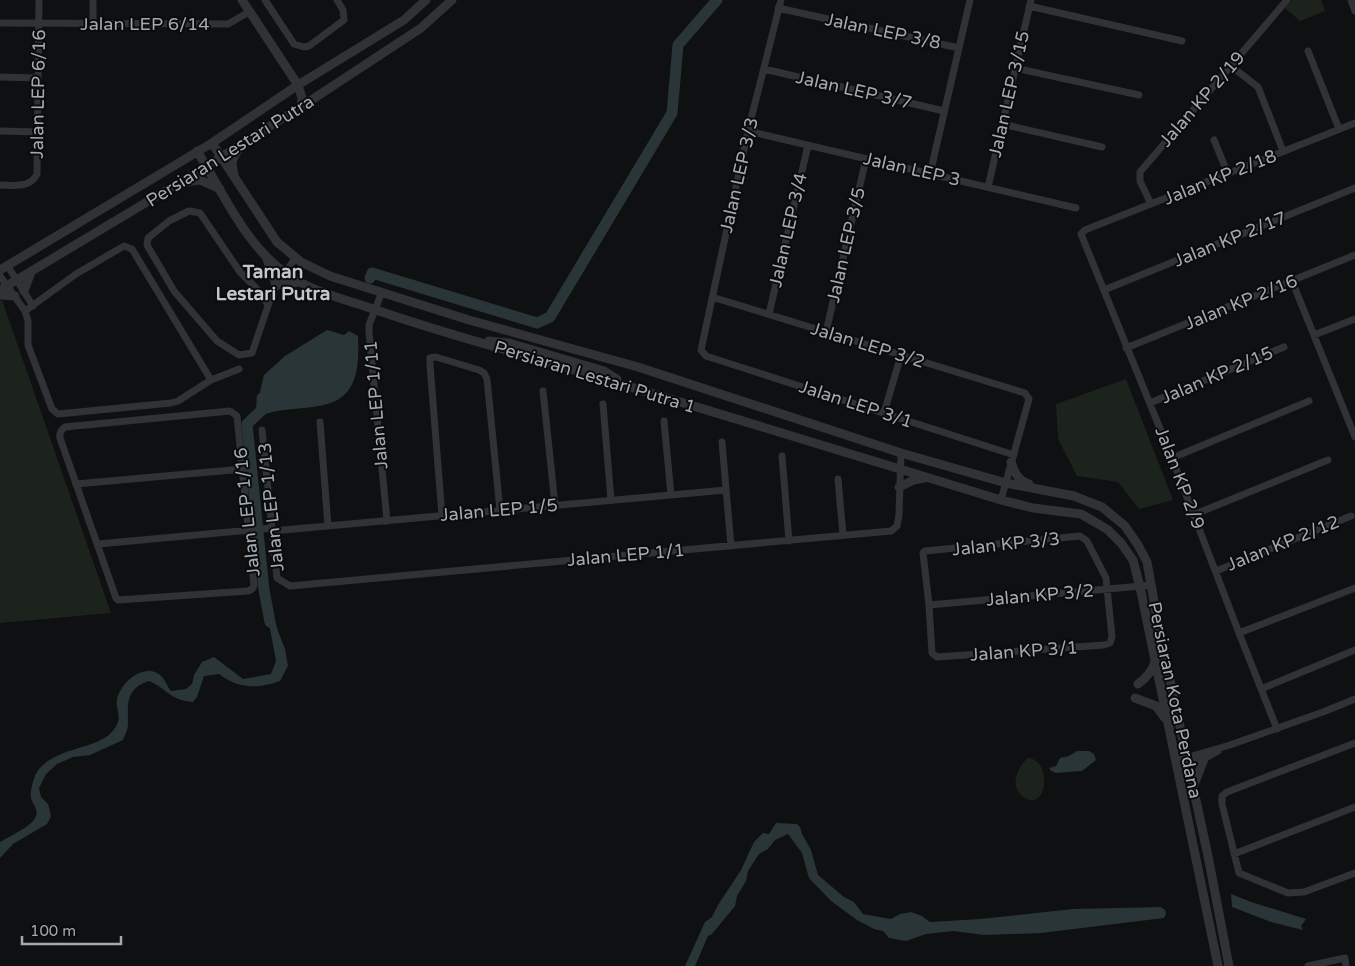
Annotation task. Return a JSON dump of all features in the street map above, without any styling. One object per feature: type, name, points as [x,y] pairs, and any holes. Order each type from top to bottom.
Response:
[{"type":"street","name":"Jalan LEP 6/16","points":[[0,184],[27,185],[34,180],[37,174],[39,0]]},
{"type":"street","points":[[93,0],[93,23]]},
{"type":"street","points":[[242,0],[298,85],[302,98],[300,107]]},
{"type":"street","points":[[266,0],[294,44],[304,47],[309,46],[342,23],[345,17],[344,10],[337,0]]},
{"type":"street","name":"Persiaran Lestari Putra","points":[[4,267],[212,143],[298,85],[404,20],[426,0]]},
{"type":"street","name":"Persiaran Lestari Putra","points":[[4,288],[207,166],[300,107],[421,28],[452,0]]},
{"type":"street","name":"Jalan LEP 3/3","points":[[701,350],[748,131],[780,0]]},
{"type":"street","points":[[930,174],[970,0]]},
{"type":"street","name":"Jalan KP 2/19","points":[[1151,204],[1140,181],[1140,172],[1287,0]]},
{"type":"street","points":[[1351,0],[1355,11]]},
{"type":"street","points":[[1030,3],[1182,41]]},
{"type":"street","name":"Jalan LEP 3/15","points":[[988,187],[1030,3]]},
{"type":"street","name":"Jalan LEP 3/8","points":[[778,8],[959,48]]},
{"type":"street","name":"Jalan LEP 6/14","points":[[0,23],[228,24],[249,12]]},
{"type":"street","points":[[1308,51],[1339,129]]},
{"type":"street","points":[[1231,66],[1258,87],[1283,152]]},
{"type":"street","points":[[1015,68],[1139,95]]},
{"type":"street","name":"Jalan LEP 3/7","points":[[764,69],[944,111]]},
{"type":"street","points":[[0,77],[38,78]]},
{"type":"street","name":"Jalan KP 2/18","points":[[1085,230],[1355,122]]},
{"type":"street","points":[[1002,124],[1102,147]]},
{"type":"street","points":[[0,131],[37,132]]},
{"type":"street","name":"Jalan LEP 3","points":[[748,131],[1076,208]]},
{"type":"street","points":[[1214,140],[1228,174]]},
{"type":"street","points":[[235,179],[232,161],[234,155],[245,142]]},
{"type":"street","name":"Persiaran Lestari Putra 1","points":[[212,143],[277,242],[301,262],[330,276],[469,320],[638,367],[901,453],[1006,483],[1046,491]]},
{"type":"street","name":"Jalan LEP 3/4","points":[[769,314],[808,145]]},
{"type":"street","points":[[197,151],[246,230],[266,256],[284,272],[300,282],[333,296],[375,309]]},
{"type":"street","name":"Jalan LEP 3/5","points":[[826,332],[866,159]]},
{"type":"street","points":[[177,184],[200,180],[220,189]]},
{"type":"street","name":"Jalan KP 2/17","points":[[1104,290],[1355,188]]},
{"type":"street","points":[[268,305],[257,289],[240,272],[200,213],[189,211],[169,221],[148,238],[147,245],[174,291],[217,341],[239,356],[252,353],[275,288],[284,272],[296,257]]},
{"type":"street","name":"Jalan KP 2/9","points":[[1085,230],[1081,234],[1172,458],[1238,633],[1277,728]]},
{"type":"street","points":[[26,311],[76,274],[124,246],[132,249],[211,380]]},
{"type":"street","name":"Jalan KP 2/16","points":[[1126,348],[1355,255]]},
{"type":"street","points":[[266,256],[275,288]]},
{"type":"street","points":[[4,267],[17,280],[34,306]]},
{"type":"street","points":[[24,291],[30,272]]},
{"type":"street","points":[[0,276],[4,288],[14,296],[26,311],[28,345],[52,409],[58,414],[171,403],[178,401],[211,380],[239,369]]},
{"type":"street","points":[[1292,281],[1352,423],[1355,437]]},
{"type":"street","points":[[257,289],[263,291],[300,282]]},
{"type":"street","name":"Jalan LEP 1/11","points":[[382,292],[369,325],[369,332],[386,521]]},
{"type":"street","points":[[0,295],[14,296]]},
{"type":"street","name":"Jalan LEP 3/2","points":[[712,297],[1024,393],[1029,399],[1012,458]]},
{"type":"street","name":"Persiaran Lestari Putra 1","points":[[375,309],[466,338],[508,342],[604,371],[628,386],[899,470],[1001,500],[1033,508],[1054,510]]},
{"type":"street","points":[[1314,335],[1355,318]]},
{"type":"street","name":"Jalan KP 2/15","points":[[1150,403],[1284,347]]},
{"type":"street","name":"Jalan LEP 3/1","points":[[701,350],[706,356],[884,413],[1012,458]]},
{"type":"street","points":[[884,413],[901,355]]},
{"type":"street","points":[[442,516],[430,365],[430,358],[436,357],[479,370],[487,378],[500,510]]},
{"type":"street","points":[[543,391],[556,505]]},
{"type":"street","points":[[1172,458],[1309,402]]},
{"type":"street","points":[[603,404],[611,500]]},
{"type":"street","name":"Jalan LEP 1/16","points":[[230,411],[237,416],[251,530],[254,586],[248,591],[118,600],[76,484],[60,434],[65,427],[230,411]]},
{"type":"street","points":[[664,421],[671,495]]},
{"type":"street","points":[[320,422],[328,526]]},
{"type":"street","name":"Jalan LEP 1/13","points":[[262,430],[276,578],[281,582]]},
{"type":"street","points":[[722,442],[731,546]]},
{"type":"street","name":"Jalan LEP 1/1","points":[[281,582],[290,586],[891,531],[897,526],[901,453]]},
{"type":"street","points":[[782,456],[789,541]]},
{"type":"street","points":[[1001,500],[1012,458]]},
{"type":"street","points":[[1012,458],[1015,473],[1020,480],[1046,491]]},
{"type":"street","points":[[1194,516],[1328,460]]},
{"type":"street","points":[[76,484],[243,469]]},
{"type":"street","points":[[899,487],[914,480],[927,478]]},
{"type":"street","points":[[838,479],[843,535]]},
{"type":"street","name":"Jalan LEP 1/5","points":[[98,544],[251,530],[328,526],[726,490]]},
{"type":"street","name":"Persiaran Kota Perdana","points":[[1046,491],[1074,496],[1102,507],[1124,526],[1147,562],[1159,629],[1208,856],[1229,966]]},
{"type":"street","name":"Persiaran Kota Perdana","points":[[1054,510],[1081,514],[1108,530],[1121,543],[1133,560],[1218,966]]},
{"type":"street","name":"Jalan KP 2/12","points":[[1216,571],[1351,516]]},
{"type":"street","name":"Jalan KP 3/3","points":[[929,605],[923,556],[925,552],[1080,536],[1088,541],[1106,578],[1107,589]]},
{"type":"street","name":"Jalan KP 3/2","points":[[929,605],[1152,585]]},
{"type":"street","points":[[1238,633],[1355,588]]},
{"type":"street","name":"Jalan KP 3/1","points":[[929,605],[932,653],[937,657],[1104,645],[1110,643],[1112,637],[1107,589]]},
{"type":"street","points":[[1261,689],[1355,650]]},
{"type":"street","points":[[1138,684],[1147,677],[1153,669],[1155,662]]},
{"type":"street","points":[[1135,698],[1148,701],[1156,706],[1167,721]]},
{"type":"street","points":[[1176,764],[1230,746],[1355,699]]},
{"type":"street","points":[[1355,742],[1227,792],[1222,796],[1222,804],[1239,873],[1288,893],[1304,892],[1355,873]]},
{"type":"street","points":[[1187,761],[1204,759],[1230,746]]},
{"type":"street","points":[[1193,787],[1204,759]]},
{"type":"street","points":[[1234,854],[1355,807]]},
{"type":"street","points":[[1308,966],[1345,962]]},
{"type":"shaded area","points":[[1292,0],[1321,0],[1325,11],[1300,21],[1285,8]]},
{"type":"shaded area","points":[[2,300],[111,613],[0,623],[0,301]]},
{"type":"shaded area","points":[[327,330],[344,335],[349,331],[358,336],[357,368],[350,387],[344,395],[336,401],[324,405],[262,415],[256,408],[264,375],[285,356]]},
{"type":"shaded area","points":[[1126,379],[1173,500],[1139,509],[1118,482],[1077,476],[1058,439],[1056,404]]},
{"type":"shaded area","points":[[271,607],[285,649],[288,666],[280,681],[248,686],[234,683],[219,674],[204,676],[197,697],[193,702],[174,697],[149,681],[141,684],[132,693],[128,704],[128,726],[123,740],[90,755],[73,757],[57,764],[46,774],[39,788],[41,797],[48,804],[51,816],[47,824],[13,844],[0,858],[0,842],[25,828],[35,818],[37,812],[31,794],[34,778],[39,769],[48,761],[58,756],[109,735],[115,728],[119,717],[117,699],[119,693],[132,677],[138,673],[151,671],[162,677],[171,691],[186,689],[192,684],[194,675],[202,662],[214,657],[243,679],[271,674],[276,661],[270,629],[262,608]]},
{"type":"shaded area","points":[[1077,751],[1089,751],[1094,754],[1096,760],[1082,771],[1056,773],[1051,771],[1049,768],[1056,766],[1060,758],[1069,756]]},
{"type":"shaded area","points":[[1028,758],[1036,761],[1041,766],[1044,775],[1042,791],[1039,797],[1033,800],[1025,798],[1020,794],[1016,783],[1020,767]]},
{"type":"shaded area","points":[[776,823],[797,824],[800,827],[811,850],[818,875],[844,897],[854,902],[863,914],[891,919],[900,914],[911,912],[922,916],[930,922],[981,919],[1073,909],[1161,907],[1165,910],[1166,914],[1164,918],[1041,933],[984,935],[953,931],[926,934],[906,941],[889,938],[883,931],[874,929],[857,920],[831,901],[809,878],[802,853],[788,834],[775,840],[768,849],[759,854],[748,871],[746,881],[737,896],[735,906],[712,934],[708,936],[695,966],[685,966],[705,922],[712,917],[741,870],[754,842],[763,833],[769,834]]},
{"type":"shaded area","points":[[1231,894],[1306,919],[1301,926],[1303,930],[1271,922],[1232,907]]},
{"type":"waterway","points":[[370,278],[372,273],[537,323],[550,317],[672,113],[678,45],[717,0]]},
{"type":"waterway","points":[[262,398],[262,410],[247,424],[264,590],[270,622]]},
{"type":"district","name":"Taman Lestari Putra","points":[[273,283]]}]
